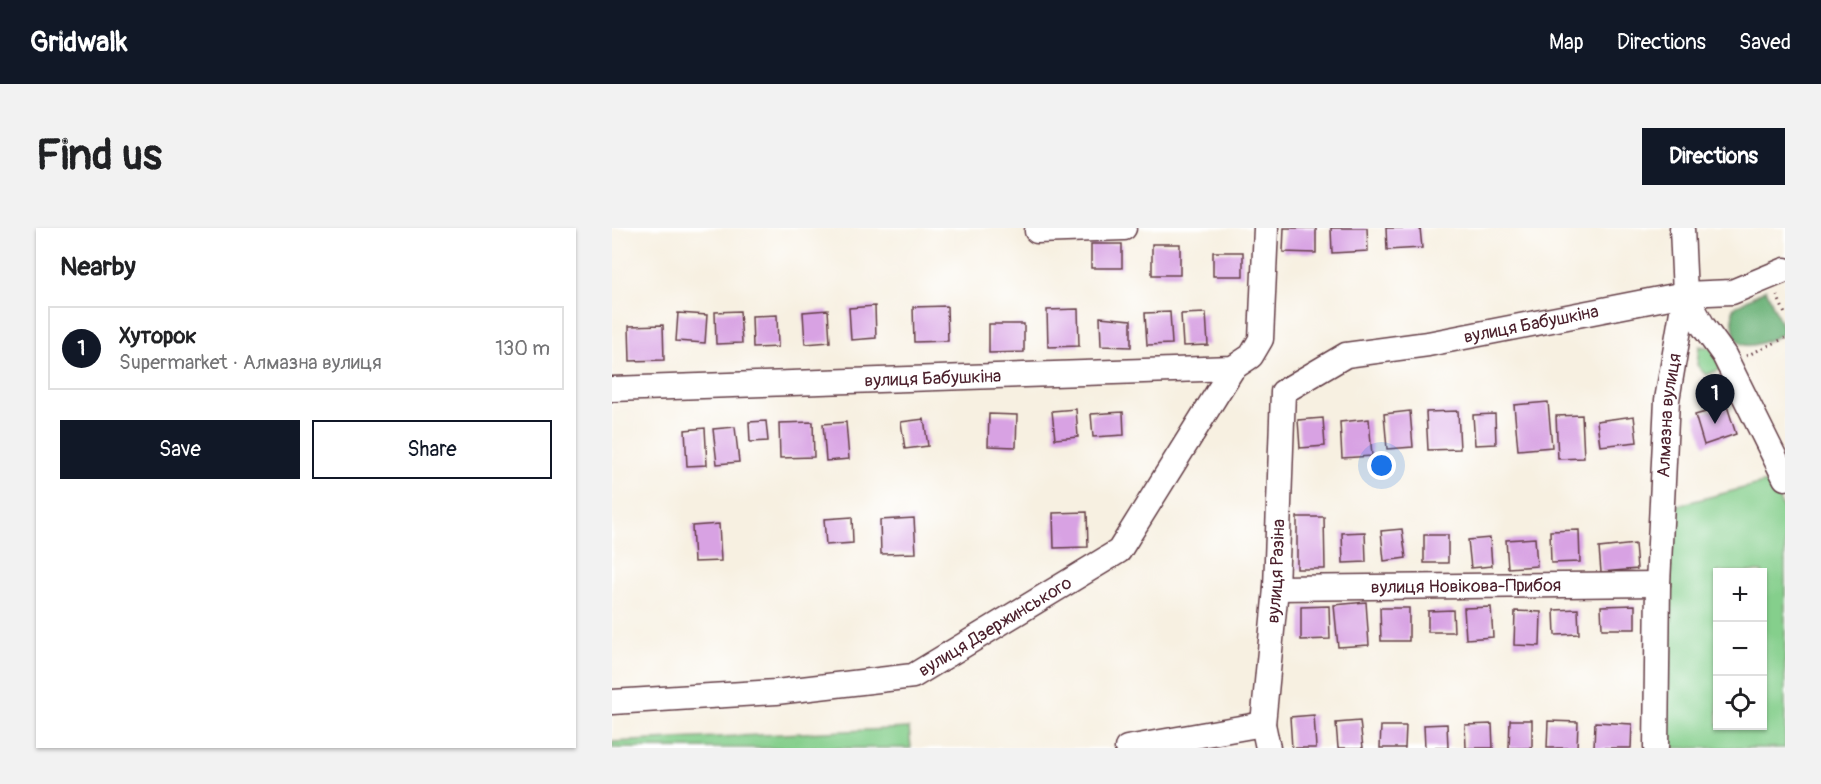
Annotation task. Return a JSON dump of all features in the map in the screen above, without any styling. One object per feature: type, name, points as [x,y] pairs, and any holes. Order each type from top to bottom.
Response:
[{"type":"street","points":[[1037,231],[1124,228]]},
{"type":"street","points":[[1242,362],[1261,339],[1266,228]]},
{"type":"street","points":[[1682,228],[1685,294],[1703,326],[1724,356],[1785,478]]},
{"type":"street","name":"вулиця Бабушкіна","points":[[1283,392],[1346,355],[1428,344],[1685,294],[1732,292],[1785,270]]},
{"type":"street","name":"Алмазна вулиця","points":[[1656,748],[1658,584],[1667,400],[1685,294]]},
{"type":"street","name":"вулиця Бабушкіна","points":[[612,389],[1242,362]]},
{"type":"street","name":"вулиця Дзержинського","points":[[612,702],[776,692],[913,676],[1119,551],[1242,362]]},
{"type":"street","name":"вулиця Разіна","points":[[1268,748],[1263,724],[1276,588],[1283,392]]},
{"type":"street","name":"вулиця Новікова-Прибоя","points":[[1276,588],[1658,584]]},
{"type":"street","points":[[1127,748],[1263,724]]},
{"type":"path","points":[[1751,365],[1746,356],[1785,338]]},
{"type":"green space","points":[[1766,289],[1785,333],[1762,343],[1745,345],[1735,336],[1733,308]]},
{"type":"green space","points":[[1699,346],[1711,348],[1721,369],[1706,375],[1697,365]]},
{"type":"green space","points":[[1771,481],[1785,513],[1785,748],[1663,748],[1671,507]]},
{"type":"green space","points":[[909,728],[911,748],[612,748],[612,742]]},
{"type":"building","points":[[1284,228],[1316,228],[1316,253],[1283,252]]},
{"type":"building","points":[[1331,228],[1367,228],[1368,251],[1332,253]]},
{"type":"building","points":[[1386,228],[1420,228],[1422,248],[1387,250]]},
{"type":"building","points":[[1091,244],[1122,244],[1122,268],[1091,268]]},
{"type":"building","points":[[1152,244],[1180,244],[1180,275],[1152,275]]},
{"type":"building","points":[[1213,252],[1243,252],[1243,276],[1213,276]]},
{"type":"building","points":[[875,306],[876,338],[851,340],[849,308]]},
{"type":"building","points":[[947,306],[948,341],[914,342],[913,307]]},
{"type":"building","points":[[1078,309],[1079,346],[1048,347],[1047,310]]},
{"type":"building","points":[[828,310],[830,342],[805,344],[803,312]]},
{"type":"building","points":[[740,311],[742,343],[716,344],[715,312]]},
{"type":"building","points":[[1170,312],[1172,344],[1147,345],[1145,313]]},
{"type":"building","points":[[678,313],[707,315],[705,343],[676,341]]},
{"type":"building","points":[[1206,313],[1208,345],[1183,346],[1181,314]]},
{"type":"building","points":[[777,315],[778,347],[753,348],[752,316]]},
{"type":"building","points":[[1100,317],[1131,320],[1131,347],[1101,346]]},
{"type":"building","points":[[989,324],[1024,324],[1024,352],[989,353]]},
{"type":"building","points":[[663,325],[664,360],[630,361],[629,326]]},
{"type":"building","points":[[1548,402],[1552,447],[1518,450],[1514,405]]},
{"type":"building","points":[[1727,406],[1736,434],[1704,445],[1695,415]]},
{"type":"building","points":[[1076,409],[1078,437],[1055,439],[1052,411]]},
{"type":"building","points":[[1410,411],[1413,447],[1387,449],[1384,414]]},
{"type":"building","points":[[1458,411],[1460,449],[1428,450],[1426,412]]},
{"type":"building","points":[[1123,412],[1124,435],[1093,437],[1091,414]]},
{"type":"building","points":[[989,414],[1017,415],[1016,447],[988,446]]},
{"type":"building","points":[[1495,414],[1496,444],[1475,445],[1473,415]]},
{"type":"building","points":[[1582,415],[1584,458],[1558,459],[1556,416]]},
{"type":"building","points":[[1634,416],[1637,442],[1600,446],[1597,421]]},
{"type":"building","points":[[1323,418],[1325,446],[1300,448],[1298,420]]},
{"type":"building","points":[[924,419],[928,446],[905,449],[901,422]]},
{"type":"building","points":[[1369,419],[1372,456],[1342,458],[1340,422]]},
{"type":"building","points":[[766,421],[768,441],[750,442],[749,422]]},
{"type":"building","points":[[813,422],[814,457],[780,458],[779,423]]},
{"type":"building","points":[[846,422],[849,459],[826,461],[823,424]]},
{"type":"building","points":[[735,427],[739,462],[717,464],[713,429]]},
{"type":"building","points":[[705,428],[707,465],[687,466],[685,430]]},
{"type":"building","points":[[1087,512],[1088,547],[1054,548],[1053,513]]},
{"type":"building","points":[[852,517],[853,543],[826,545],[824,519]]},
{"type":"building","points":[[1297,517],[1324,517],[1325,569],[1297,569]]},
{"type":"building","points":[[914,518],[916,553],[881,554],[880,520]]},
{"type":"building","points":[[719,524],[721,561],[694,562],[692,526]]},
{"type":"building","points":[[1402,529],[1406,558],[1384,561],[1381,531]]},
{"type":"building","points":[[1579,530],[1580,562],[1551,563],[1550,531]]},
{"type":"building","points":[[1365,532],[1366,562],[1343,563],[1342,533]]},
{"type":"building","points":[[1424,535],[1448,535],[1448,563],[1424,563]]},
{"type":"building","points":[[1490,538],[1492,566],[1471,568],[1468,540]]},
{"type":"building","points":[[1535,538],[1537,566],[1508,568],[1506,540]]},
{"type":"building","points":[[1635,544],[1637,569],[1601,572],[1599,548]]},
{"type":"building","points":[[1366,602],[1369,645],[1338,647],[1334,605]]},
{"type":"building","points":[[1635,605],[1635,629],[1602,629],[1601,606]]},
{"type":"building","points":[[1329,606],[1330,639],[1301,640],[1301,607]]},
{"type":"building","points":[[1491,607],[1493,637],[1466,639],[1464,608]]},
{"type":"building","points":[[1380,608],[1409,608],[1409,641],[1381,641]]},
{"type":"building","points":[[1578,609],[1579,634],[1555,635],[1554,610]]},
{"type":"building","points":[[1453,610],[1454,632],[1428,632],[1428,611]]},
{"type":"building","points":[[1515,611],[1541,612],[1540,646],[1514,645]]},
{"type":"building","points":[[1314,715],[1316,748],[1292,748],[1290,717]]},
{"type":"building","points":[[1510,720],[1532,720],[1532,748],[1509,748]]},
{"type":"building","points":[[1360,721],[1363,748],[1338,748],[1336,723]]},
{"type":"building","points":[[1548,721],[1578,722],[1577,748],[1547,748]]},
{"type":"building","points":[[1595,722],[1632,724],[1631,748],[1594,748]]},
{"type":"building","points":[[1447,724],[1448,748],[1425,748],[1424,725]]},
{"type":"building","points":[[1492,724],[1493,748],[1466,748],[1465,725]]},
{"type":"building","points":[[1381,726],[1406,726],[1405,748],[1380,748]]},
{"type":"place","name":"Хуторок","points":[[1715,424]]}]
